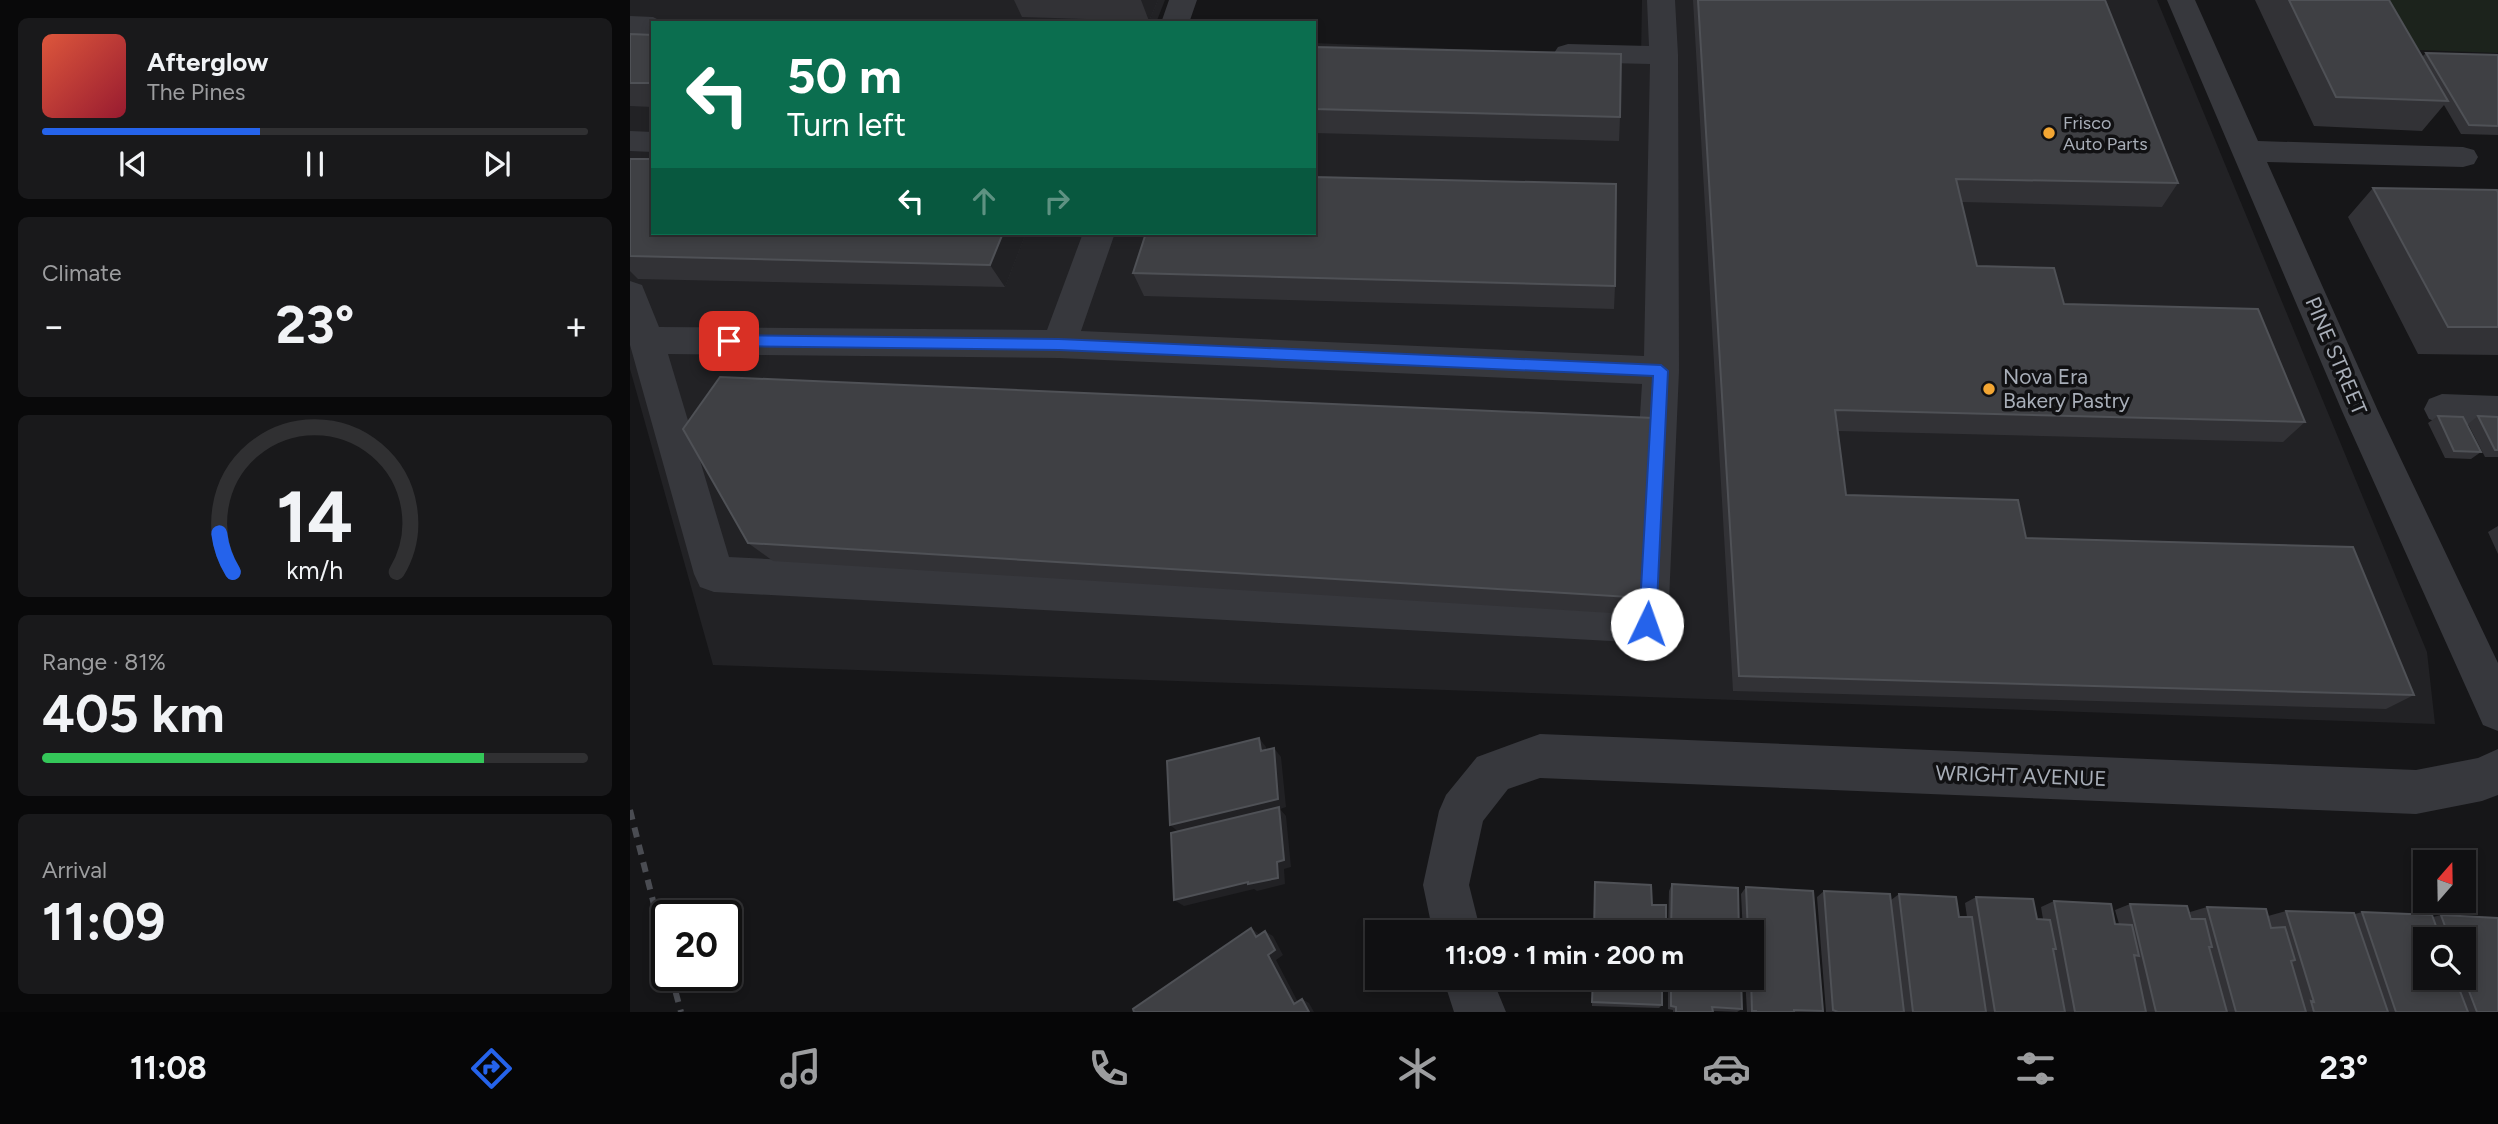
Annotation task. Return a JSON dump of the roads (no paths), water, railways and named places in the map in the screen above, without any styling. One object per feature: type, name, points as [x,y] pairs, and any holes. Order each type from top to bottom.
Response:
[{"type":"street","points":[[1176,21],[1183,0]]},
{"type":"street","points":[[630,295],[646,340],[714,574],[1647,624],[1661,371],[1664,55],[1661,0]]},
{"type":"street","name":"PINE STREET","points":[[2181,0],[2360,411],[2484,653],[2498,710]]},
{"type":"street","points":[[630,25],[651,26]]},
{"type":"street","points":[[1538,52],[1664,55]]},
{"type":"street","points":[[630,141],[651,142]]},
{"type":"street","points":[[2248,151],[2463,157]]},
{"type":"street","points":[[1059,344],[1098,235]]},
{"type":"street","points":[[646,340],[1059,344],[1661,371]]},
{"type":"street","points":[[2442,409],[2498,411]]},
{"type":"street","name":"WRIGHT AVENUE","points":[[1454,920],[1446,885],[1462,811],[1493,773],[1541,756],[2416,792],[2482,779],[2498,771]]},
{"type":"street","points":[[1470,990],[1481,1012]]},
{"type":"railway","points":[[630,810],[653,900]]},
{"type":"railway","points":[[675,991],[681,1012]]},
{"type":"place","name":"Frisco Auto Parts","points":[[2049,133]]},
{"type":"place","name":"Nova Era Bakery Pastry","points":[[1989,389]]}]
